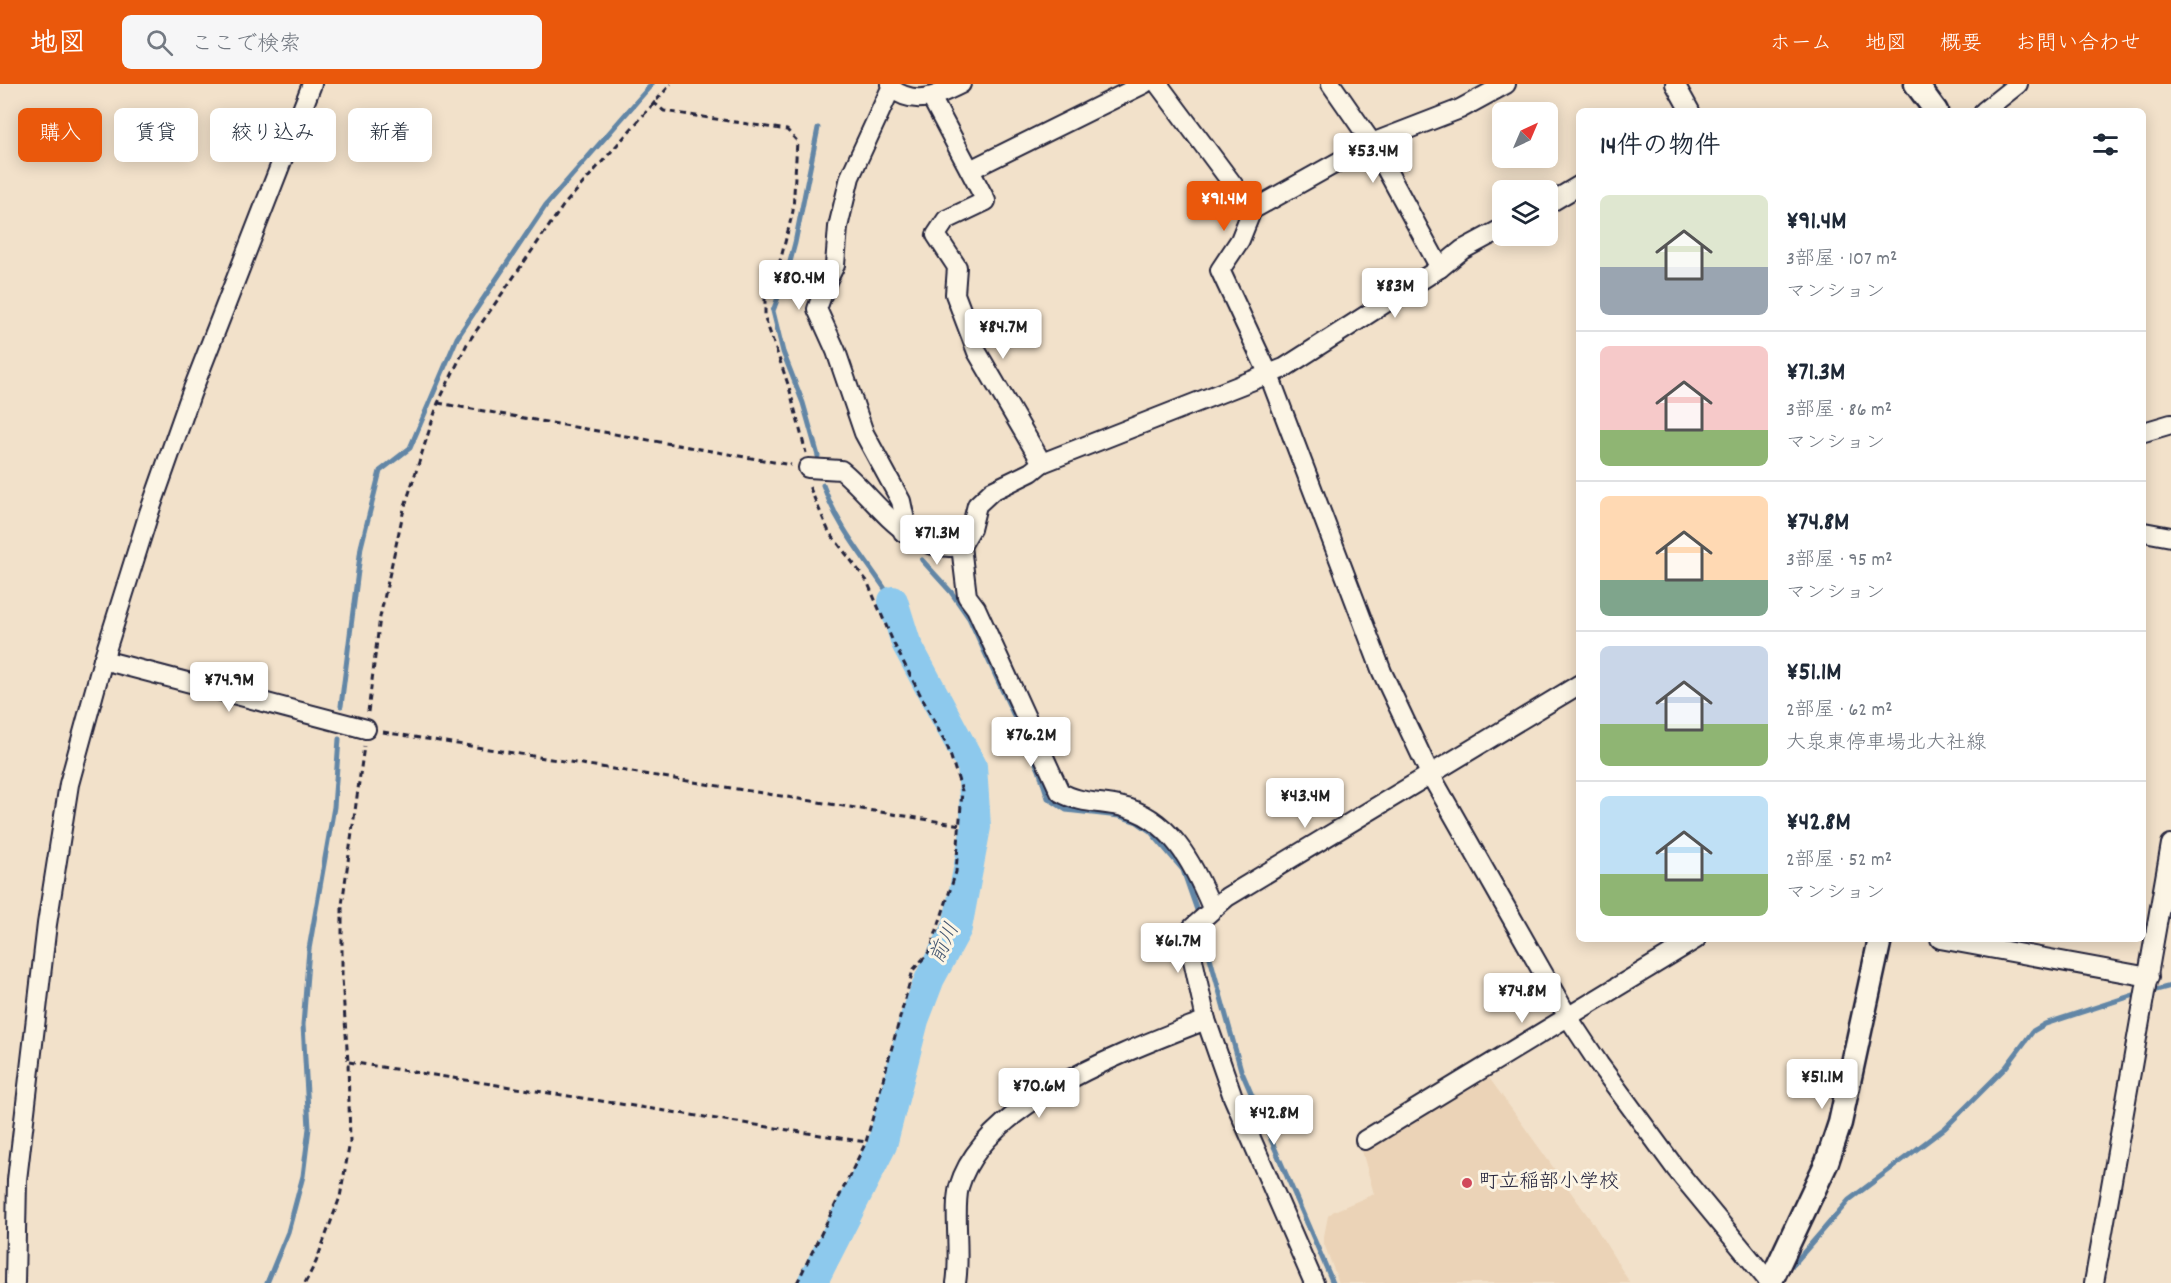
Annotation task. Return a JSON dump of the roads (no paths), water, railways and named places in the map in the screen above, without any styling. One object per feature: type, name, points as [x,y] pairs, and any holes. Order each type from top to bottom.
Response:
[{"type":"main road","points":[[1916,84],[1934,108]]},
{"type":"main road","points":[[1770,1283],[1827,1162],[1840,1123],[1879,942]]},
{"type":"street","points":[[15,1283],[17,1180],[47,924],[69,784],[102,660],[149,513],[191,394],[312,84]]},
{"type":"street","points":[[903,532],[905,520],[901,501],[864,433],[836,351],[818,309],[835,265],[838,227],[850,177],[890,86],[911,98],[932,99],[961,84]]},
{"type":"street","points":[[970,170],[1144,84]]},
{"type":"street","points":[[1158,84],[1252,210]]},
{"type":"street","points":[[1331,84],[1372,142],[1440,268]]},
{"type":"street","points":[[1506,84],[1460,109],[1372,142],[1252,210],[1240,240],[1220,270],[1269,375],[1382,672],[1430,774],[1568,1017],[1599,1064],[1677,1169],[1770,1283]]},
{"type":"street","points":[[1675,84],[1688,108]]},
{"type":"street","points":[[1988,108],[2018,84]]},
{"type":"street","points":[[932,99],[986,201],[946,220],[936,235],[957,267],[955,294],[977,352],[1042,463]]},
{"type":"street","points":[[1558,198],[1576,187]]},
{"type":"street","points":[[1203,917],[1188,859],[1158,822],[1135,810],[1083,801],[1060,792],[976,608],[967,596],[961,546],[971,529],[977,505],[992,491],[1031,472],[1042,463],[1269,375],[1440,268],[1462,250],[1492,234]]},
{"type":"street","points":[[2146,431],[2171,424]]},
{"type":"street","points":[[808,468],[841,470],[903,532],[936,548],[961,546]]},
{"type":"street","points":[[2146,532],[2171,537]]},
{"type":"street","points":[[102,660],[366,729]]},
{"type":"street","points":[[1314,1283],[1233,1097],[1206,1020],[1189,941],[1203,917],[1430,774],[1576,686]]},
{"type":"street","points":[[2094,1283],[2171,844]]},
{"type":"street","points":[[1365,1140],[1691,942]]},
{"type":"street","points":[[1956,942],[2149,977]]},
{"type":"street","points":[[956,1283],[960,1261],[958,1190],[968,1162],[1011,1116],[1046,1092],[1089,1070],[1206,1020]]},
{"type":"waterway","points":[[341,706],[361,547],[380,471],[410,448],[457,338],[546,205],[652,84]]},
{"type":"waterway","points":[[818,128],[795,243],[773,311],[783,352],[803,403],[818,456]]},
{"type":"waterway","points":[[823,485],[845,531],[893,601]]},
{"type":"waterway","points":[[922,560],[951,592],[969,618],[1039,770],[1048,798],[1066,810],[1119,816],[1137,822],[1150,831],[1183,870],[1199,916]]},
{"type":"waterway","name":"前川","points":[[812,1283],[882,1145],[914,1020],[930,978],[957,928],[976,827],[972,766],[906,643],[893,601]]},
{"type":"waterway","points":[[267,1283],[288,1232],[303,1176],[309,1128],[303,1025],[309,949],[334,807],[339,739]]},
{"type":"waterway","points":[[1201,925],[1241,1070],[1333,1283]]},
{"type":"waterway","points":[[2156,990],[2171,986]]},
{"type":"waterway","points":[[1793,1265],[1849,1200],[1945,1128],[2006,1067],[2033,1031],[2045,1024],[2134,995]]},
{"type":"place","name":"町立稲部小学校","points":[[1467,1183]]}]
